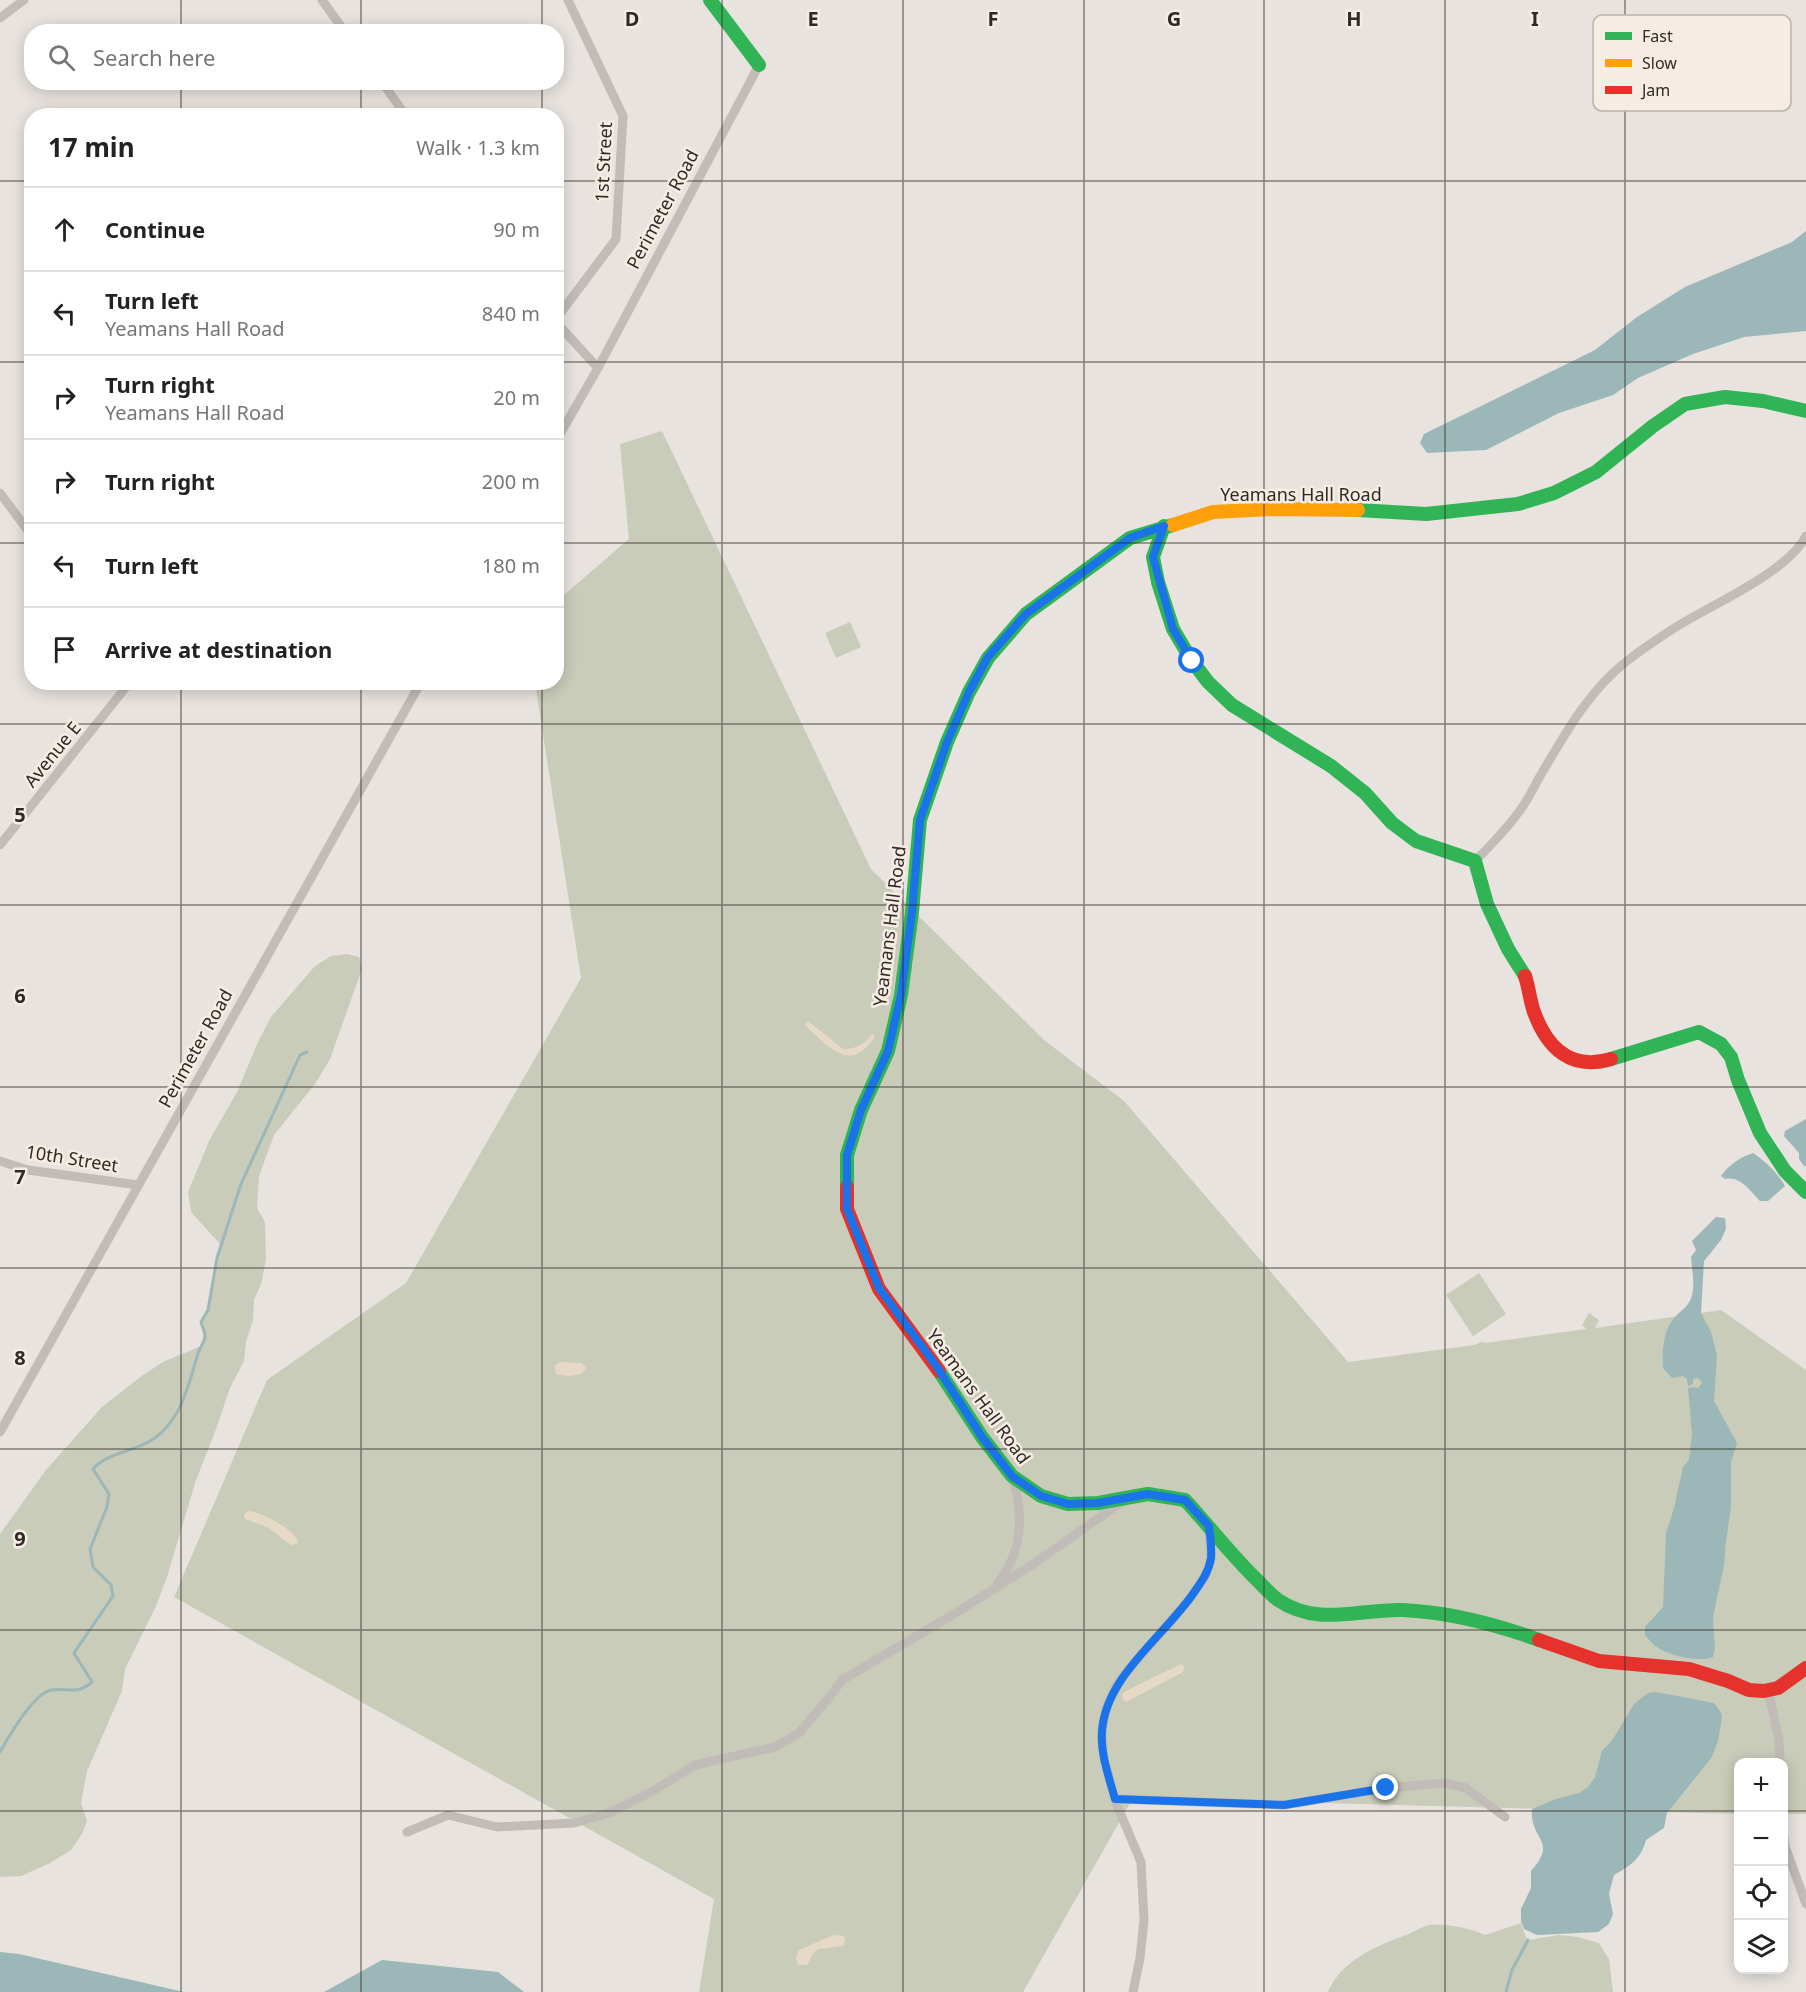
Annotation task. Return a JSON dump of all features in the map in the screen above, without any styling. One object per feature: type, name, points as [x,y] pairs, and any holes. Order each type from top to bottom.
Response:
[{"type":"street","points":[[0,18],[24,0]]},
{"type":"street","points":[[322,0],[339,24]]},
{"type":"street","name":"1st Street","points":[[564,310],[616,239],[623,116],[568,0]]},
{"type":"street","name":"Perimeter Road","points":[[564,427],[598,368],[759,65],[710,0]]},
{"type":"street","points":[[388,90],[400,108]]},
{"type":"street","points":[[564,330],[598,368]]},
{"type":"street","name":"Yeamans Hall Road","points":[[1768,1690],[1749,1690],[1689,1669],[1599,1661],[1509,1629],[1463,1617],[1401,1610],[1342,1615],[1312,1614],[1278,1600],[1238,1562],[1185,1500],[1148,1494],[1098,1503],[1068,1504],[1041,1496],[1012,1476],[982,1437],[937,1367],[879,1288],[847,1209],[847,1155],[861,1110],[888,1051],[901,995],[912,912],[920,820],[947,742],[969,692],[988,657],[1026,614],[1130,538],[1213,512],[1344,509],[1426,514],[1518,504],[1554,493],[1596,472],[1653,426],[1685,404],[1725,397],[1763,401],[1806,411]]},
{"type":"street","points":[[0,493],[24,525]]},
{"type":"street","points":[[1164,526],[1153,557],[1158,582],[1173,629],[1208,682],[1232,705],[1286,736],[1331,766],[1365,793],[1392,823],[1416,841],[1475,861]]},
{"type":"street","points":[[1475,861],[1519,813],[1568,729],[1611,675],[1676,627],[1758,579],[1785,560],[1806,536]]},
{"type":"street","name":"Avenue E","points":[[0,845],[124,690]]},
{"type":"street","name":"Perimeter Road","points":[[0,1432],[416,690]]},
{"type":"street","points":[[1475,861],[1487,904],[1526,978],[1533,1010],[1543,1035],[1555,1048],[1565,1057],[1580,1062],[1602,1062],[1699,1032],[1721,1044],[1731,1057],[1760,1133],[1785,1171],[1806,1192]]},
{"type":"street","name":"10th Street","points":[[0,1161],[27,1170],[138,1185]]},
{"type":"street","points":[[993,1589],[1001,1579],[1018,1541],[1021,1521],[1019,1496],[1012,1476]]},
{"type":"street","points":[[407,1832],[447,1815],[497,1827],[574,1823],[609,1813],[653,1791],[695,1765],[775,1747],[799,1733],[842,1680],[1032,1565],[1128,1498]]},
{"type":"street","points":[[1133,1992],[1144,1920],[1140,1862],[1115,1799],[1104,1758],[1102,1731],[1107,1705],[1119,1681],[1189,1600],[1206,1575],[1211,1558],[1209,1526]]},
{"type":"street","points":[[1780,1758],[1779,1740],[1768,1690],[1778,1688],[1806,1668]]},
{"type":"street","points":[[1115,1799],[1284,1805],[1386,1788],[1444,1782],[1466,1788],[1505,1817]]},
{"type":"street","points":[[1788,1854],[1806,1904]]},
{"type":"green space","points":[[662,431],[871,869],[1044,1040],[1124,1101],[1348,1362],[1586,1329],[1582,1325],[1589,1313],[1599,1320],[1595,1328],[1721,1310],[1806,1370],[1806,1814],[1788,1814],[1788,1758],[1734,1758],[1734,1814],[1133,1798],[1023,1992],[699,1992],[714,1899],[174,1597],[267,1380],[406,1283],[581,978],[536,690],[564,690],[564,595],[629,539],[620,444]]},
{"type":"green space","points":[[850,622],[861,647],[836,658],[825,633]]},
{"type":"green space","points":[[347,954],[359,957],[362,969],[330,1059],[315,1084],[274,1135],[259,1176],[257,1208],[265,1222],[266,1259],[261,1284],[254,1300],[253,1320],[246,1342],[244,1361],[230,1388],[196,1480],[156,1606],[125,1669],[122,1691],[87,1771],[81,1803],[87,1821],[82,1834],[71,1850],[48,1864],[21,1876],[0,1877],[0,1534],[46,1470],[102,1407],[163,1362],[201,1346],[205,1336],[201,1322],[208,1310],[221,1245],[191,1212],[188,1192],[210,1139],[237,1092],[271,1017],[315,966],[331,956]]},
{"type":"green space","points":[[1479,1273],[1506,1314],[1473,1336],[1446,1295]]},
{"type":"green space","points":[[1521,1923],[1528,1940],[1559,1935],[1599,1943],[1609,1959],[1613,1992],[1328,1992],[1334,1981],[1351,1962],[1385,1943],[1425,1926],[1451,1926],[1485,1935]]},
{"type":"sand","points":[[808,1021],[843,1049],[859,1045],[872,1034],[875,1036],[858,1054],[841,1054],[824,1043],[807,1027],[805,1024]]},
{"type":"sand","points":[[561,1362],[581,1363],[586,1368],[581,1374],[569,1376],[556,1374],[555,1365]]},
{"type":"sand","points":[[249,1511],[278,1523],[292,1533],[298,1543],[291,1545],[267,1527],[245,1519],[244,1514]]},
{"type":"sand","points":[[1181,1664],[1184,1666],[1183,1672],[1126,1702],[1122,1698],[1122,1694],[1126,1691]]},
{"type":"sand","points":[[833,1935],[844,1936],[843,1946],[818,1949],[807,1965],[798,1965],[796,1957],[799,1950]]},
{"type":"water","points":[[1806,231],[1806,331],[1744,337],[1693,354],[1638,378],[1613,395],[1559,413],[1486,450],[1427,453],[1420,443],[1424,434],[1595,350],[1637,317],[1685,287],[1792,242]]},
{"type":"water","points":[[1806,1119],[1806,1166],[1804,1166],[1799,1159],[1799,1153],[1784,1136],[1785,1131]]},
{"type":"water","points":[[1753,1153],[1771,1168],[1785,1186],[1768,1201],[1760,1201],[1740,1182],[1721,1176],[1735,1162]]},
{"type":"water","points":[[1716,1217],[1725,1218],[1726,1229],[1721,1240],[1704,1261],[1701,1313],[1711,1332],[1717,1355],[1714,1401],[1737,1443],[1731,1462],[1731,1507],[1724,1565],[1713,1617],[1715,1647],[1713,1657],[1695,1659],[1675,1655],[1658,1648],[1645,1635],[1645,1627],[1663,1607],[1666,1533],[1683,1467],[1689,1460],[1692,1434],[1688,1388],[1698,1388],[1702,1383],[1698,1378],[1693,1379],[1693,1384],[1688,1386],[1687,1379],[1683,1376],[1672,1378],[1663,1368],[1664,1342],[1670,1323],[1691,1299],[1693,1281],[1691,1257],[1696,1250],[1692,1241]]},
{"type":"water","points":[[1656,1692],[1714,1703],[1722,1717],[1718,1741],[1712,1757],[1667,1813],[1664,1828],[1646,1840],[1634,1861],[1614,1875],[1609,1894],[1613,1914],[1609,1924],[1598,1932],[1537,1935],[1524,1929],[1521,1909],[1531,1888],[1531,1871],[1543,1853],[1543,1846],[1532,1819],[1532,1809],[1579,1793],[1588,1787],[1595,1777],[1602,1751],[1613,1739],[1634,1704],[1648,1693]]},
{"type":"water","points":[[0,1952],[19,1954],[184,1992],[0,1992]]},
{"type":"water","points":[[382,1960],[498,1972],[524,1992],[324,1992]]},
{"type":"waterway","points":[[0,1752],[22,1716],[44,1693],[57,1689],[81,1689],[92,1682],[74,1653],[113,1596],[111,1585],[93,1567],[90,1549],[107,1507],[109,1494],[93,1469],[105,1459],[143,1445],[161,1433],[182,1402],[205,1338],[201,1322],[208,1310],[217,1258],[241,1184],[300,1055],[307,1052]]},
{"type":"waterway","points":[[1506,1992],[1512,1970],[1528,1940]]},
{"type":"traffic: fast","points":[[710,0],[759,65]]},
{"type":"traffic: fast","points":[[1358,510],[1426,514],[1518,504],[1554,493],[1596,472],[1653,426],[1685,404],[1725,397],[1763,401],[1806,411]]},
{"type":"traffic: fast","points":[[847,1187],[847,1155],[861,1110],[888,1051],[901,995],[912,912],[920,820],[947,742],[969,692],[988,658],[1026,614],[1130,538],[1173,525]]},
{"type":"traffic: fast","points":[[1164,526],[1153,557],[1158,582],[1173,629],[1208,682],[1232,705],[1331,766],[1365,793],[1392,823],[1416,841],[1475,861],[1487,904],[1508,949],[1525,976]]},
{"type":"traffic: fast","points":[[1611,1059],[1699,1032],[1721,1044],[1731,1057],[1760,1133],[1785,1171],[1806,1192]]},
{"type":"traffic: fast","points":[[939,1371],[982,1437],[1012,1476],[1041,1496],[1068,1504],[1098,1503],[1148,1494],[1185,1500],[1239,1562],[1273,1596],[1293,1608],[1308,1613],[1338,1615],[1386,1610],[1420,1611],[1472,1620],[1539,1640]]},
{"type":"traffic: slow","points":[[1173,525],[1213,512],[1274,509],[1358,510]]},
{"type":"traffic: jam","points":[[1525,976],[1539,1025],[1562,1054],[1584,1062],[1611,1059]]},
{"type":"traffic: jam","points":[[847,1187],[847,1209],[879,1289],[939,1371]]},
{"type":"traffic: jam","points":[[1539,1640],[1599,1661],[1689,1669],[1749,1690],[1764,1691],[1778,1688],[1806,1668]]},
{"type":"route","points":[[1192,661],[1173,629],[1158,582],[1153,557],[1164,526],[1130,538],[1026,614],[988,657],[969,692],[947,742],[920,820],[912,912],[901,995],[888,1051],[861,1110],[847,1155],[847,1209],[879,1288],[937,1367],[982,1437],[1012,1476],[1041,1496],[1068,1504],[1098,1503],[1148,1494],[1185,1500],[1209,1526],[1211,1558],[1206,1575],[1189,1600],[1119,1681],[1107,1705],[1102,1731],[1104,1758],[1115,1799],[1284,1805],[1386,1788]]}]
